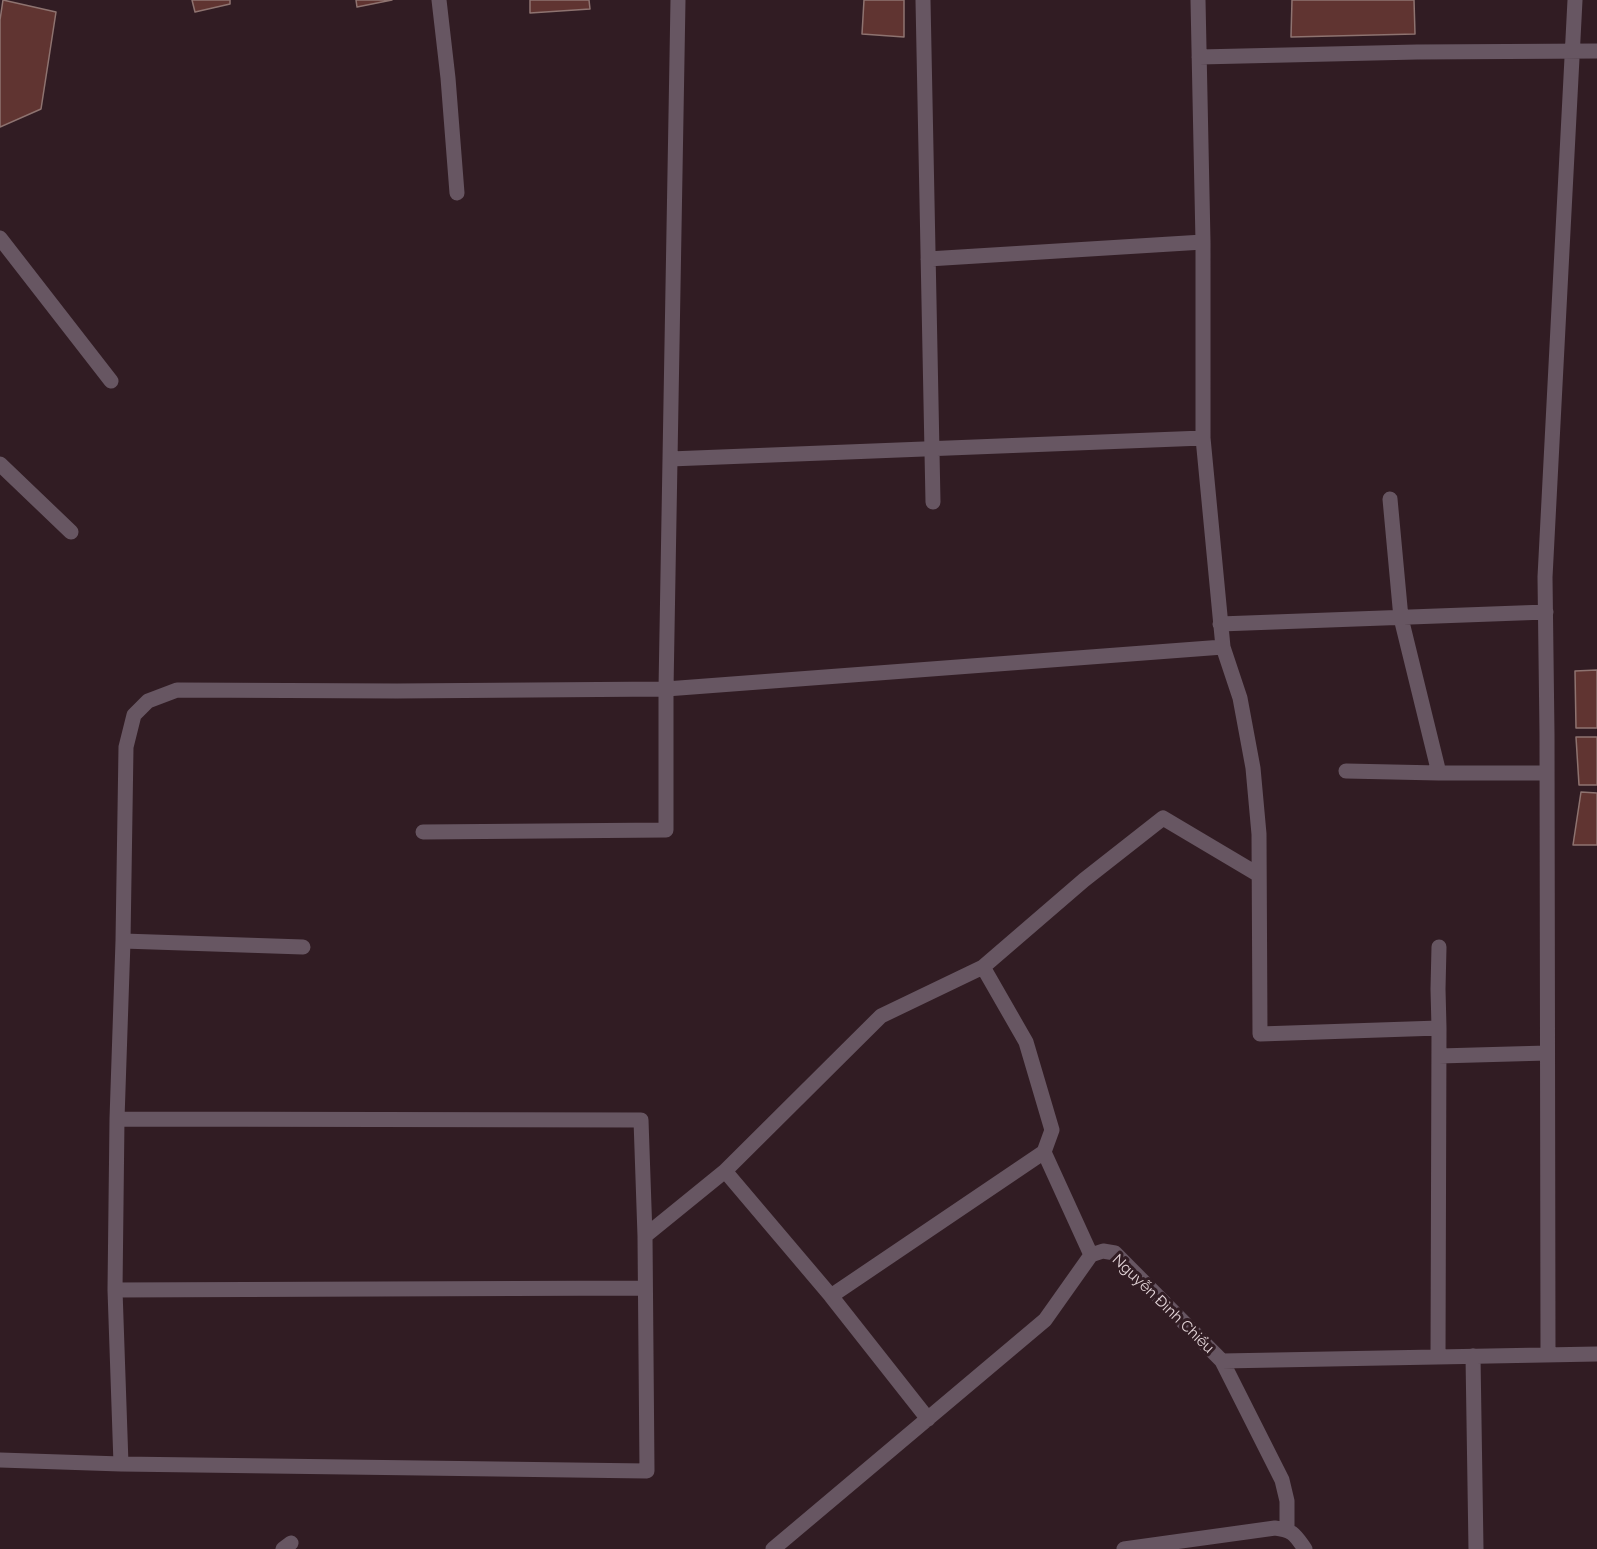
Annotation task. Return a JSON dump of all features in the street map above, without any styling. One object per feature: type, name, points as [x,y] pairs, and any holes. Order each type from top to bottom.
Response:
[{"type":"street","points":[[439,0],[457,193]]},
{"type":"street","points":[[423,832],[666,830],[666,689],[678,0]]},
{"type":"street","points":[[923,0],[933,502]]},
{"type":"street","points":[[1198,0],[1203,242],[1203,438],[1223,647],[1240,698],[1253,768],[1259,834],[1260,1034],[1439,1028]]},
{"type":"street","points":[[1548,1354],[1545,577],[1575,0]]},
{"type":"street","points":[[1199,57],[1597,51]]},
{"type":"street","points":[[0,238],[111,381]]},
{"type":"street","points":[[928,260],[1203,242]]},
{"type":"street","points":[[670,459],[1203,438]]},
{"type":"street","points":[[0,464],[71,532]]},
{"type":"street","points":[[1390,499],[1401,618],[1439,773]]},
{"type":"street","points":[[1220,624],[1546,612]]},
{"type":"street","points":[[121,1464],[115,1290],[126,747],[134,715],[148,701],[177,690],[666,689],[1223,647]]},
{"type":"street","points":[[1346,771],[1547,773]]},
{"type":"street","points":[[645,1236],[725,1172],[881,1016],[983,967],[1084,880],[1163,818],[1259,875]]},
{"type":"street","points":[[123,941],[303,947]]},
{"type":"street","points":[[1438,1357],[1439,947]]},
{"type":"street","points":[[831,1296],[1044,1152],[1052,1130],[1026,1042],[983,967]]},
{"type":"street","points":[[1439,1056],[1547,1053]]},
{"type":"street","points":[[0,1460],[121,1464],[647,1471],[645,1236],[641,1120],[117,1119]]},
{"type":"street","points":[[1044,1152],[1091,1255]]},
{"type":"street","points":[[725,1172],[831,1296],[928,1419]]},
{"type":"street","name":"Nguyễn Đình Chiểu","points":[[773,1549],[1045,1320],[1091,1255],[1103,1251],[1115,1253],[1222,1361],[1597,1354]]},
{"type":"street","points":[[115,1290],[645,1288]]},
{"type":"street","points":[[1473,1356],[1476,1549]]},
{"type":"street","points":[[1222,1361],[1282,1480],[1287,1501],[1287,1530]]},
{"type":"street","points":[[1124,1549],[1229,1542],[1275,1528],[1287,1530],[1305,1549]]},
{"type":"building","points":[[3,0],[56,12],[41,109],[0,127],[0,20]]},
{"type":"building","points":[[192,0],[230,0],[230,4],[195,12]]},
{"type":"building","points":[[356,0],[392,0],[357,7]]},
{"type":"building","points":[[530,0],[589,0],[590,9],[530,13]]},
{"type":"building","points":[[864,0],[904,0],[904,37],[862,34]]},
{"type":"building","points":[[1292,0],[1414,0],[1415,34],[1291,37]]},
{"type":"building","points":[[1597,670],[1597,728],[1576,728],[1575,671]]},
{"type":"building","points":[[1576,737],[1597,737],[1597,785],[1579,785]]},
{"type":"building","points":[[1581,792],[1597,793],[1597,845],[1573,845]]}]
